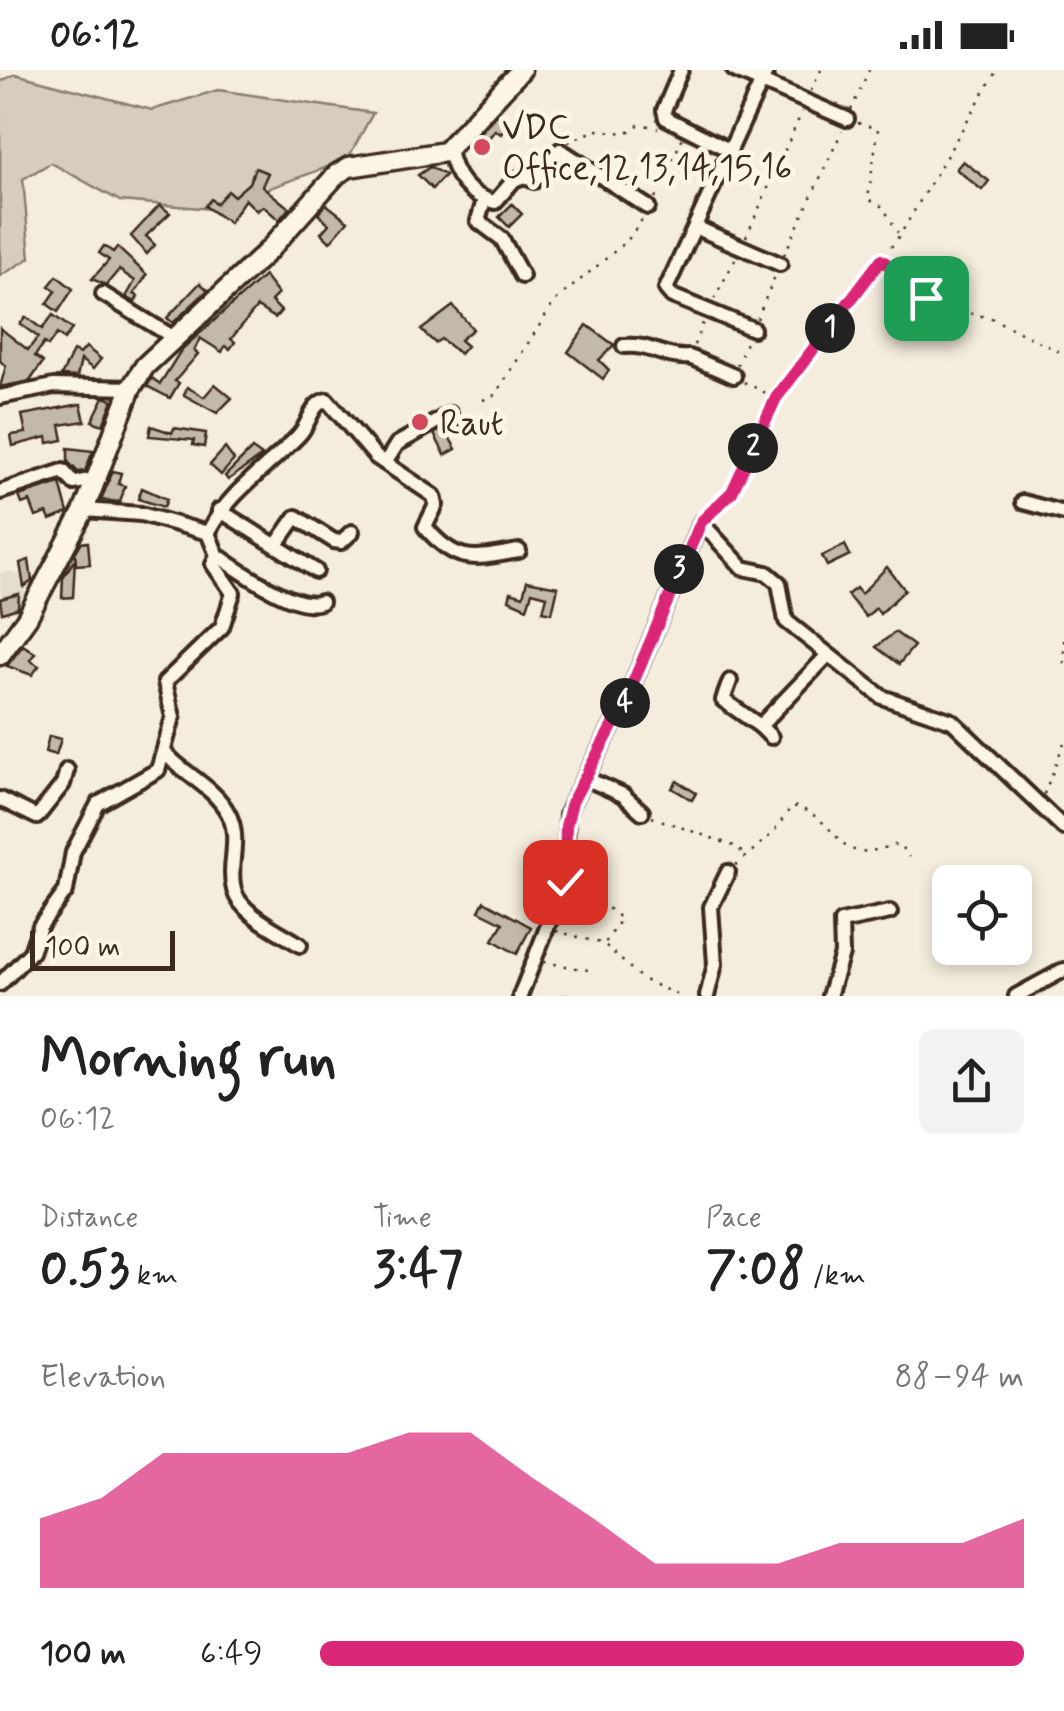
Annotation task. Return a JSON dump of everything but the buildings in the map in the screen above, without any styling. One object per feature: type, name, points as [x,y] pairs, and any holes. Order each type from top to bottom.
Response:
[{"type":"main road","points":[[0,655],[26,618],[84,510],[131,388],[145,366],[268,251],[337,174],[349,167],[449,149],[521,70]]},
{"type":"street","points":[[682,70],[664,110],[666,118],[681,133],[729,150]]},
{"type":"street","points":[[734,70],[764,76],[806,102],[847,119]]},
{"type":"street","points":[[753,328],[666,289],[667,279],[764,76]]},
{"type":"street","points":[[449,149],[452,170],[484,200],[495,202],[514,180],[524,176],[534,180],[560,150],[648,207]]},
{"type":"street","points":[[484,200],[478,221],[502,239],[522,276]]},
{"type":"street","points":[[695,227],[780,264]]},
{"type":"street","points":[[103,294],[176,339]]},
{"type":"street","points":[[624,346],[655,346],[668,355],[690,357],[734,376]]},
{"type":"street","points":[[0,398],[54,386],[131,388]]},
{"type":"street","points":[[321,602],[313,606],[284,597],[218,556],[208,533],[219,510],[299,436],[320,400],[327,400],[385,463],[434,496],[436,505],[425,527],[443,548],[477,558],[519,551]]},
{"type":"street","points":[[385,463],[397,444],[450,414]]},
{"type":"street","points":[[0,492],[63,470],[74,483],[96,479]]},
{"type":"street","points":[[1023,502],[1064,513]]},
{"type":"street","points":[[84,510],[142,514],[208,533]]},
{"type":"street","points":[[219,510],[316,571]]},
{"type":"street","points":[[277,544],[296,517],[334,541],[341,542],[352,532]]},
{"type":"street","points":[[520,996],[562,892],[569,861],[567,816],[624,704],[701,522],[743,568],[774,578],[782,590],[786,622],[882,697],[952,721],[1040,800],[1064,828]]},
{"type":"street","points":[[0,984],[31,952],[40,926],[66,892],[73,852],[98,804],[158,770],[166,754],[173,717],[165,682],[222,626],[234,593],[216,574],[213,564],[218,556]]},
{"type":"street","points":[[760,726],[828,655]]},
{"type":"street","points":[[730,682],[723,700],[772,737]]},
{"type":"street","points":[[166,754],[186,776],[212,792],[228,812],[236,833],[234,890],[244,906],[300,944]]},
{"type":"street","points":[[0,799],[37,818],[63,784],[67,770]]},
{"type":"street","points":[[585,778],[623,795],[642,812]]},
{"type":"street","points":[[707,996],[715,964],[711,907],[728,872]]},
{"type":"street","points":[[829,996],[842,954],[840,922],[850,916],[890,912]]},
{"type":"street","points":[[1016,996],[1064,970]]},
{"type":"path","points":[[690,357],[821,70]]},
{"type":"path","points":[[776,398],[734,376],[868,70]]},
{"type":"path","points":[[701,522],[732,492],[776,398],[900,235],[996,70]]},
{"type":"path","points":[[847,119],[878,129],[868,199],[883,207],[900,235]]},
{"type":"path","points":[[560,150],[572,139],[596,130],[626,134],[640,124],[661,128]]},
{"type":"path","points":[[484,400],[495,396],[555,302],[627,241],[648,207],[681,133]]},
{"type":"path","points":[[881,260],[937,306],[992,318],[1064,354]]},
{"type":"path","points":[[1064,640],[1064,668]]},
{"type":"path","points":[[1040,800],[1064,743]]},
{"type":"path","points":[[728,872],[773,833],[792,806],[828,823],[848,848],[864,852],[899,844],[909,857]]},
{"type":"path","points":[[642,812],[736,847],[746,857]]},
{"type":"path","points":[[562,892],[592,896],[621,919],[604,944]]},
{"type":"path","points":[[544,929],[604,944],[642,979],[680,996]]},
{"type":"path","points":[[533,960],[593,971]]},
{"type":"shaded area","points":[[15,74],[152,110],[218,90],[373,113],[347,160],[212,209],[120,201],[51,163],[23,179],[30,258],[0,276],[0,82]]},
{"type":"shaded area","points":[[11,571],[21,576],[28,602],[2,613],[0,573]]},
{"type":"place","name":"VDC Office,12,13,14,15,16","points":[[482,147]]},
{"type":"place","name":"Raut","points":[[420,422]]},
{"type":"route","points":[[565,882],[569,861],[566,826],[572,802],[624,704],[701,522],[732,492],[776,398],[881,260],[904,275],[926,298]]}]
